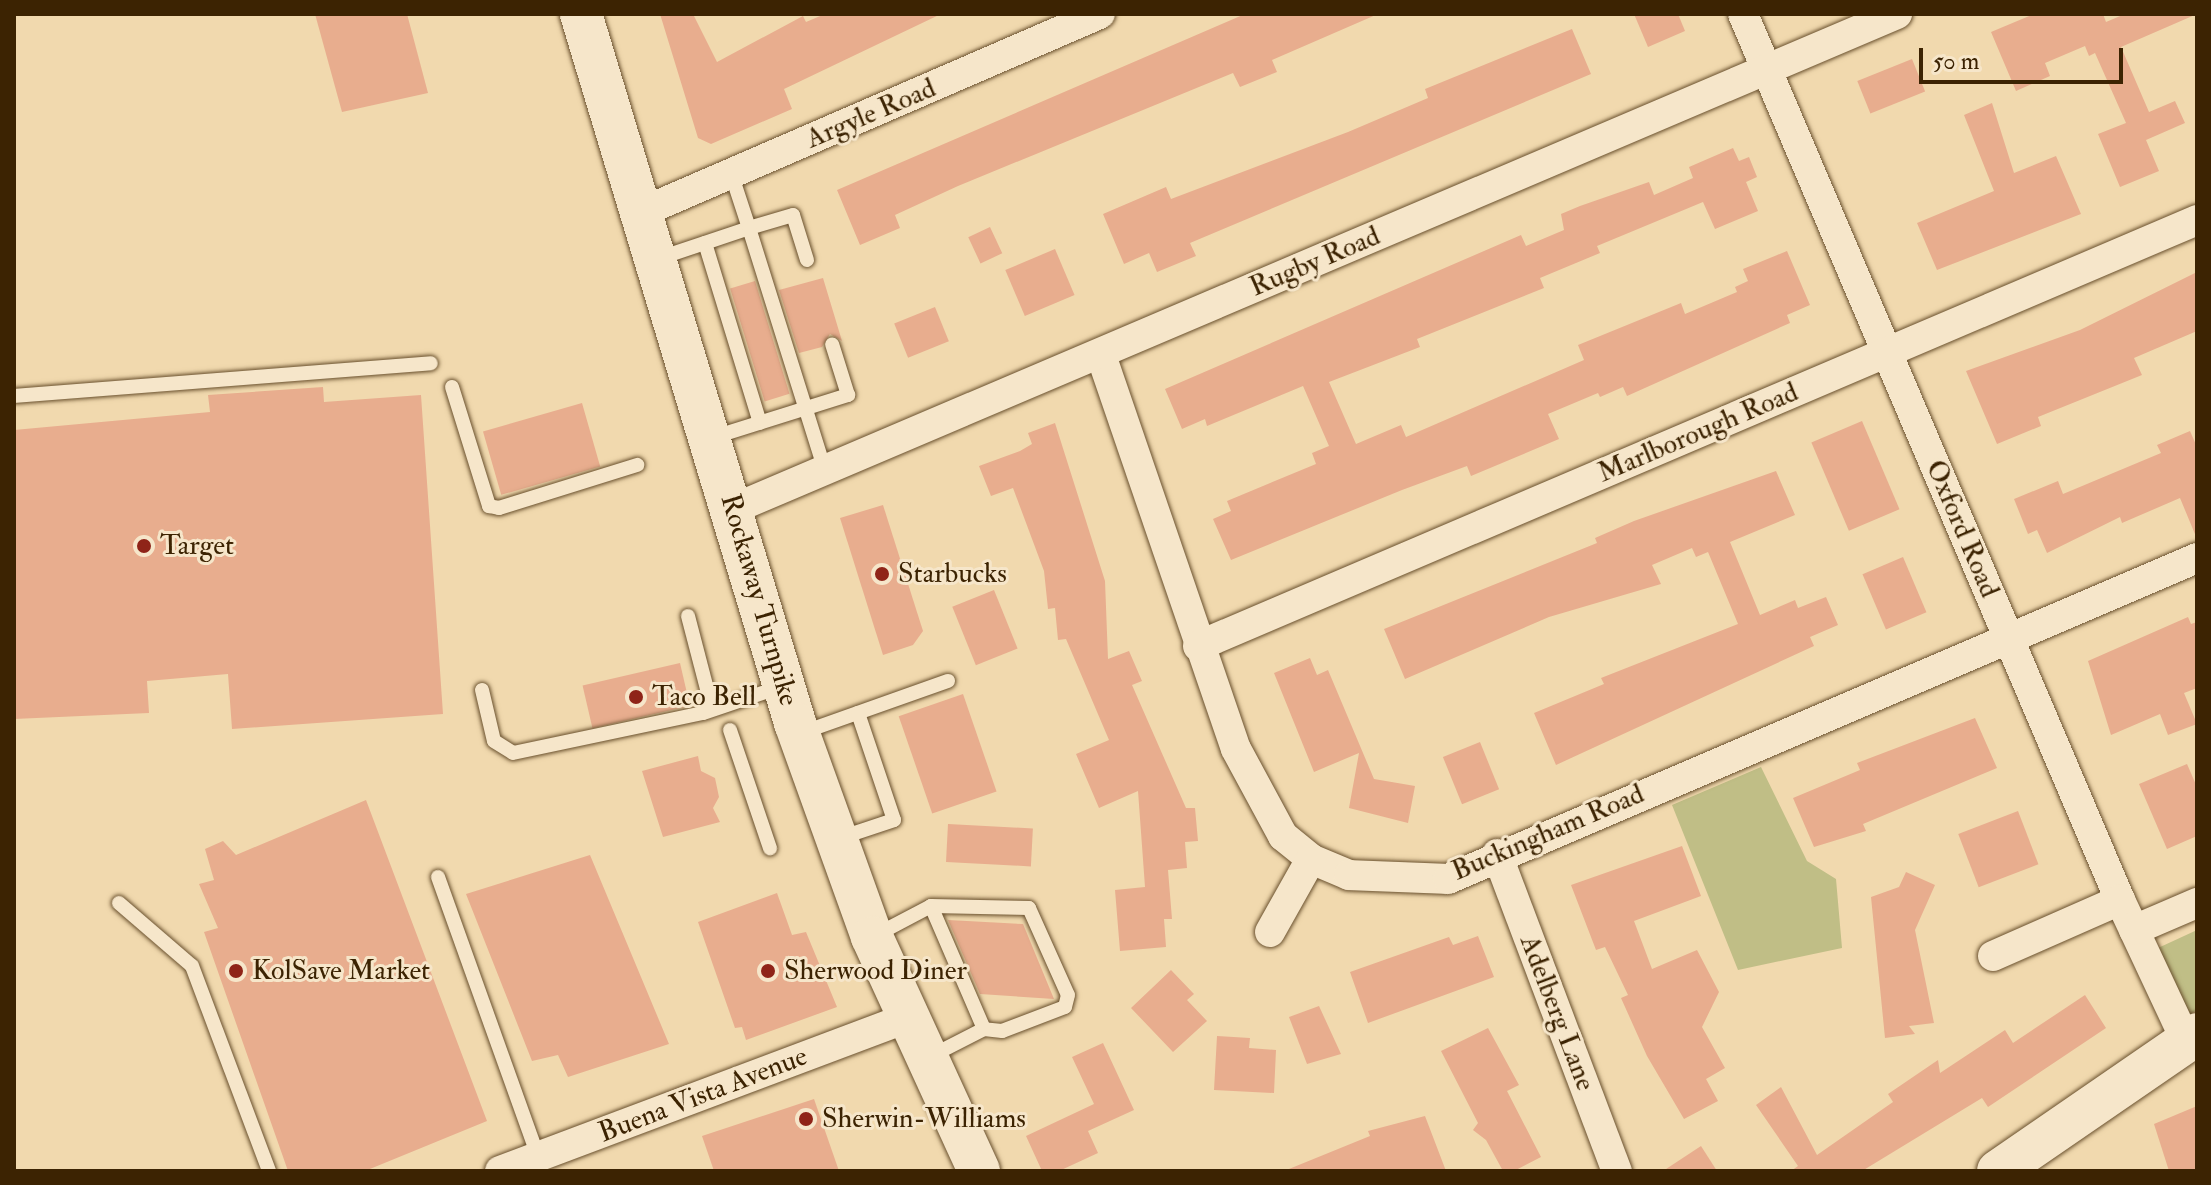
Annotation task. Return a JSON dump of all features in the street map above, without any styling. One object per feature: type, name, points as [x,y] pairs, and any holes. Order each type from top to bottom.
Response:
[{"type":"main road","name":"Rockaway Turnpike","points":[[581,14],[733,509],[798,734],[872,937],[906,1018],[979,1171]]},
{"type":"main road","points":[[1998,1171],[2192,1037]]},
{"type":"street","name":"Argyle Road","points":[[642,212],[1100,14]]},
{"type":"street","name":"Oxford Road","points":[[1743,14],[2120,900],[2192,1037]]},
{"type":"street","name":"Rugby Road","points":[[733,509],[1897,14]]},
{"type":"street","name":"Marlborough Road","points":[[1198,646],[2197,220]]},
{"type":"street","name":"Buckingham Road","points":[[1101,355],[1198,646],[1236,749],[1283,836],[1311,859],[1349,875],[1397,880],[1448,879],[1497,854],[2197,558]]},
{"type":"street","name":"Adelberg Lane","points":[[1497,854],[1611,1169]]},
{"type":"street","points":[[1270,932],[1311,859]]},
{"type":"street","points":[[1993,956],[2120,900]]},
{"type":"street","points":[[2134,930],[2197,903]]},
{"type":"street","name":"Buena Vista Avenue","points":[[500,1171],[906,1018]]},
{"type":"lane","points":[[731,173],[787,362],[825,471]]},
{"type":"lane","points":[[656,259],[793,215],[807,260]]},
{"type":"lane","points":[[705,243],[750,374],[760,423]]},
{"type":"lane","points":[[711,438],[848,395],[832,344]]},
{"type":"lane","points":[[14,396],[431,363]]},
{"type":"lane","points":[[452,387],[489,506],[499,508],[637,465]]},
{"type":"lane","points":[[688,616],[712,708]]},
{"type":"lane","points":[[798,734],[948,681]]},
{"type":"lane","points":[[482,690],[494,741],[513,753],[712,708],[785,685]]},
{"type":"lane","points":[[836,839],[894,820],[858,713]]},
{"type":"lane","points":[[730,730],[770,848]]},
{"type":"lane","points":[[438,877],[538,1157]]},
{"type":"lane","points":[[119,903],[192,966],[269,1171]]},
{"type":"lane","points":[[872,937],[931,906],[1029,908],[1068,995],[1065,1007],[1002,1031],[984,1029],[926,1059]]},
{"type":"lane","points":[[931,906],[984,1029]]},
{"type":"shaded area","points":[[1761,767],[1807,861],[1836,879],[1842,948],[1738,970],[1672,805]]},
{"type":"shaded area","points":[[2197,930],[2197,1010],[2189,1015],[2158,948]]},
{"type":"building","points":[[315,14],[407,14],[428,93],[342,112]]},
{"type":"building","points":[[660,14],[693,14],[717,62],[803,16],[806,22],[825,14],[941,14],[784,89],[792,109],[711,144],[698,138]]},
{"type":"building","points":[[1245,14],[1378,14],[1272,60],[1277,72],[1240,87],[1233,73],[958,186],[895,215],[900,228],[860,245],[837,190]]},
{"type":"building","points":[[1634,14],[1678,14],[1685,31],[1648,47]]},
{"type":"building","points":[[2034,14],[2103,14],[2106,22],[2125,14],[2197,14],[2121,47],[2149,112],[2175,101],[2185,123],[2146,140],[2159,171],[2120,187],[2098,134],[2126,123],[2095,53],[2089,56],[2085,46],[2045,63],[2050,76],[2016,91],[1991,32]]},
{"type":"building","points":[[1572,29],[1591,74],[1190,243],[1196,256],[1157,272],[1149,253],[1124,264],[1103,214],[1166,187],[1171,199],[1348,132],[1428,98],[1425,89]]},
{"type":"building","points":[[1912,59],[1925,91],[1870,114],[1857,81]]},
{"type":"building","points":[[1992,103],[2014,173],[2056,156],[2081,214],[1937,270],[1917,223],[1994,191],[1964,115]]},
{"type":"building","points":[[1733,148],[1739,161],[1749,157],[1757,177],[1746,182],[1758,211],[1715,229],[1703,202],[1597,246],[1600,253],[1540,278],[1544,288],[1417,339],[1420,347],[1329,382],[1356,444],[1401,425],[1406,437],[1584,360],[1578,345],[1681,303],[1685,314],[1737,292],[1735,287],[1748,281],[1743,269],[1787,251],[1810,305],[1787,315],[1790,323],[1627,396],[1623,387],[1600,397],[1598,393],[1548,414],[1559,439],[1471,476],[1467,466],[1231,560],[1213,519],[1231,511],[1227,501],[1316,464],[1312,453],[1329,446],[1303,386],[1207,426],[1205,419],[1182,429],[1165,389],[1521,235],[1526,246],[1564,230],[1561,214],[1580,206],[1649,182],[1654,195],[1693,178],[1689,167]]},
{"type":"building","points":[[990,227],[1002,253],[981,263],[968,237]]},
{"type":"building","points":[[1055,249],[1075,295],[1025,316],[1005,270]]},
{"type":"building","points":[[2197,272],[2197,331],[2134,358],[2142,375],[2038,417],[2041,426],[1997,444],[1966,371],[2080,330]]},
{"type":"building","points":[[823,278],[842,341],[830,334],[822,347],[799,353],[779,290]]},
{"type":"building","points":[[755,281],[789,394],[765,401],[730,289]]},
{"type":"building","points":[[935,307],[949,341],[908,358],[894,323]]},
{"type":"building","points":[[323,387],[324,402],[421,395],[443,714],[232,729],[228,674],[147,681],[149,713],[14,719],[14,430],[210,412],[208,395]]},
{"type":"building","points":[[582,403],[600,466],[501,495],[483,431]]},
{"type":"building","points":[[1862,421],[1900,509],[1849,531],[1811,442]]},
{"type":"building","points":[[1055,423],[1105,581],[1108,659],[1129,651],[1142,681],[1132,685],[1186,808],[1195,808],[1198,841],[1185,842],[1187,868],[1168,870],[1172,919],[1164,919],[1166,947],[1120,951],[1115,890],[1145,887],[1138,791],[1099,808],[1076,754],[1109,740],[1066,639],[1058,640],[1055,608],[1048,609],[1044,571],[1013,488],[991,496],[979,466],[1020,451],[1032,444],[1028,433]]},
{"type":"building","points":[[2190,431],[2197,447],[2197,539],[2180,498],[2122,523],[2120,517],[2047,553],[2037,530],[2028,534],[2014,499],[2058,481],[2063,494],[2161,453],[2157,445]]},
{"type":"building","points":[[1776,471],[1795,515],[1730,542],[1760,615],[1795,600],[1798,608],[1826,597],[1838,625],[1810,637],[1814,646],[1556,765],[1534,713],[1604,684],[1601,678],[1738,624],[1708,552],[1696,557],[1692,548],[1652,565],[1661,584],[1549,617],[1405,679],[1384,629],[1597,543],[1595,538],[1634,521]]},
{"type":"building","name":"Starbucks","points":[[883,505],[923,631],[913,645],[883,655],[840,518]]},
{"type":"building","points":[[1903,557],[1926,612],[1886,629],[1862,574]]},
{"type":"building","points":[[994,590],[1018,648],[976,665],[952,607]]},
{"type":"building","points":[[2188,617],[2191,624],[2197,622],[2197,688],[2184,693],[2197,724],[2168,735],[2160,714],[2111,735],[2088,661]]},
{"type":"building","points":[[1310,658],[1317,675],[1328,670],[1374,779],[1415,786],[1408,823],[1349,808],[1359,753],[1314,772],[1274,673]]},
{"type":"building","name":"Taco Bell","points":[[680,663],[690,706],[592,728],[583,685]]},
{"type":"building","points":[[963,694],[997,791],[932,814],[899,716]]},
{"type":"building","points":[[1975,718],[1997,768],[1863,824],[1866,831],[1814,847],[1793,798],[1860,770],[1857,763]]},
{"type":"building","points":[[1480,742],[1499,789],[1462,804],[1443,757]]},
{"type":"building","points":[[698,756],[701,771],[715,778],[719,797],[713,808],[720,822],[663,837],[642,771]]},
{"type":"building","points":[[2187,764],[2197,787],[2197,836],[2167,849],[2139,784]]},
{"type":"building","points":[[366,800],[487,1121],[365,1171],[288,1171],[204,932],[218,928],[199,884],[214,880],[205,849],[223,841],[236,855]]},
{"type":"building","points":[[2018,811],[2038,864],[1979,887],[1958,834]]},
{"type":"building","points":[[948,824],[1033,828],[1031,866],[946,862]]},
{"type":"building","points":[[1682,846],[1701,896],[1634,921],[1652,969],[1697,950],[1719,992],[1702,1027],[1725,1068],[1706,1079],[1718,1101],[1684,1119],[1647,1056],[1621,998],[1628,995],[1605,947],[1596,950],[1571,885]]},
{"type":"building","points":[[590,855],[669,1044],[568,1077],[558,1055],[532,1061],[466,894]]},
{"type":"building","points":[[1906,872],[1935,885],[1915,930],[1934,1023],[1909,1026],[1915,1034],[1885,1038],[1871,897],[1899,887]]},
{"type":"building","name":"Sherwood Diner","points":[[777,893],[792,935],[806,932],[837,1007],[746,1040],[742,1027],[735,1028],[698,922]]},
{"type":"building","points":[[948,920],[1023,924],[1054,999],[980,994]]},
{"type":"building","points":[[1478,936],[1494,977],[1368,1023],[1350,972],[1449,937],[1453,945]]},
{"type":"building","points":[[1171,970],[1194,994],[1187,1000],[1207,1021],[1173,1052],[1131,1008]]},
{"type":"building","points":[[2085,995],[2106,1028],[1988,1107],[1982,1098],[1862,1171],[1791,1171],[1798,1166],[1756,1105],[1781,1087],[1817,1155],[1893,1102],[1888,1094],[1938,1060],[1940,1073],[2005,1030],[2013,1043]]},
{"type":"building","points":[[1319,1006],[1341,1054],[1307,1064],[1289,1017]]},
{"type":"building","points":[[1488,1028],[1519,1085],[1507,1091],[1541,1157],[1514,1171],[1503,1171],[1486,1140],[1473,1130],[1478,1123],[1441,1051]]},
{"type":"building","points":[[1217,1036],[1250,1038],[1249,1048],[1276,1050],[1274,1093],[1214,1090]]},
{"type":"building","points":[[1103,1043],[1134,1110],[1088,1131],[1098,1153],[1059,1171],[1042,1171],[1026,1136],[1094,1104],[1072,1057]]},
{"type":"building","points":[[814,1099],[839,1171],[714,1171],[702,1136]]},
{"type":"building","points":[[2197,1106],[2197,1171],[2169,1171],[2154,1124]]},
{"type":"building","points":[[1425,1116],[1446,1171],[1284,1171],[1370,1136],[1368,1131]]},
{"type":"building","points":[[1701,1146],[1717,1171],[1663,1171]]},
{"type":"place","name":"Target","points":[[144,546]]},
{"type":"place","name":"Starbucks","points":[[882,574]]},
{"type":"place","name":"Taco Bell","points":[[636,697]]},
{"type":"place","name":"KolSave Market","points":[[236,971]]},
{"type":"place","name":"Sherwood Diner","points":[[768,971]]},
{"type":"place","name":"Sherwin-Williams","points":[[806,1119]]}]
